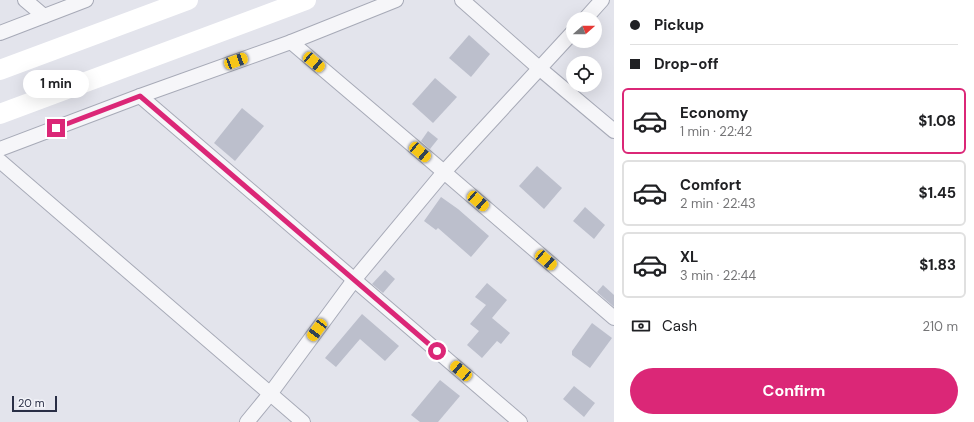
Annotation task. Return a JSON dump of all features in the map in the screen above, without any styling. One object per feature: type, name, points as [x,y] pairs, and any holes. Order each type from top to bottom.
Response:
[{"type":"street","points":[[25,0],[44,16]]},
{"type":"street","points":[[0,33],[86,0]]},
{"type":"street","points":[[0,70],[188,0]]},
{"type":"street","points":[[0,114],[306,0]]},
{"type":"street","points":[[0,148],[291,42],[396,0]]},
{"type":"street","points":[[462,0],[539,68],[614,131]]},
{"type":"street","points":[[591,12],[602,0]]},
{"type":"street","points":[[247,422],[270,394],[354,280],[444,172],[566,39]]},
{"type":"street","points":[[291,42],[614,318]]},
{"type":"street","points":[[140,96],[520,422]]},
{"type":"street","points":[[0,161],[303,422]]},
{"type":"building","points":[[469,35],[490,54],[471,77],[449,58]]},
{"type":"building","points":[[435,78],[457,97],[433,123],[412,104]]},
{"type":"building","points":[[242,108],[264,126],[235,161],[214,143]]},
{"type":"building","points":[[428,131],[438,139],[430,149],[421,141]]},
{"type":"building","points":[[537,166],[562,188],[544,209],[519,186]]},
{"type":"building","points":[[441,197],[458,209],[489,236],[471,257],[438,228],[436,230],[424,221]]},
{"type":"building","points":[[585,207],[605,225],[594,239],[573,221]]},
{"type":"building","points":[[385,270],[395,279],[383,293],[372,284]]},
{"type":"building","points":[[487,283],[507,300],[492,318],[510,333],[501,344],[497,341],[482,358],[467,345],[479,331],[470,324],[486,305],[475,297]]},
{"type":"building","points":[[603,285],[614,295],[614,307],[597,292]]},
{"type":"building","points":[[362,314],[399,346],[385,361],[360,339],[336,367],[325,358]]},
{"type":"building","points":[[592,323],[612,338],[590,368],[572,355],[572,351]]},
{"type":"building","points":[[440,380],[460,396],[438,422],[420,422],[411,415]]},
{"type":"building","points":[[574,386],[595,403],[584,417],[563,399]]},
{"type":"route","points":[[56,128],[140,96],[437,351]]}]
